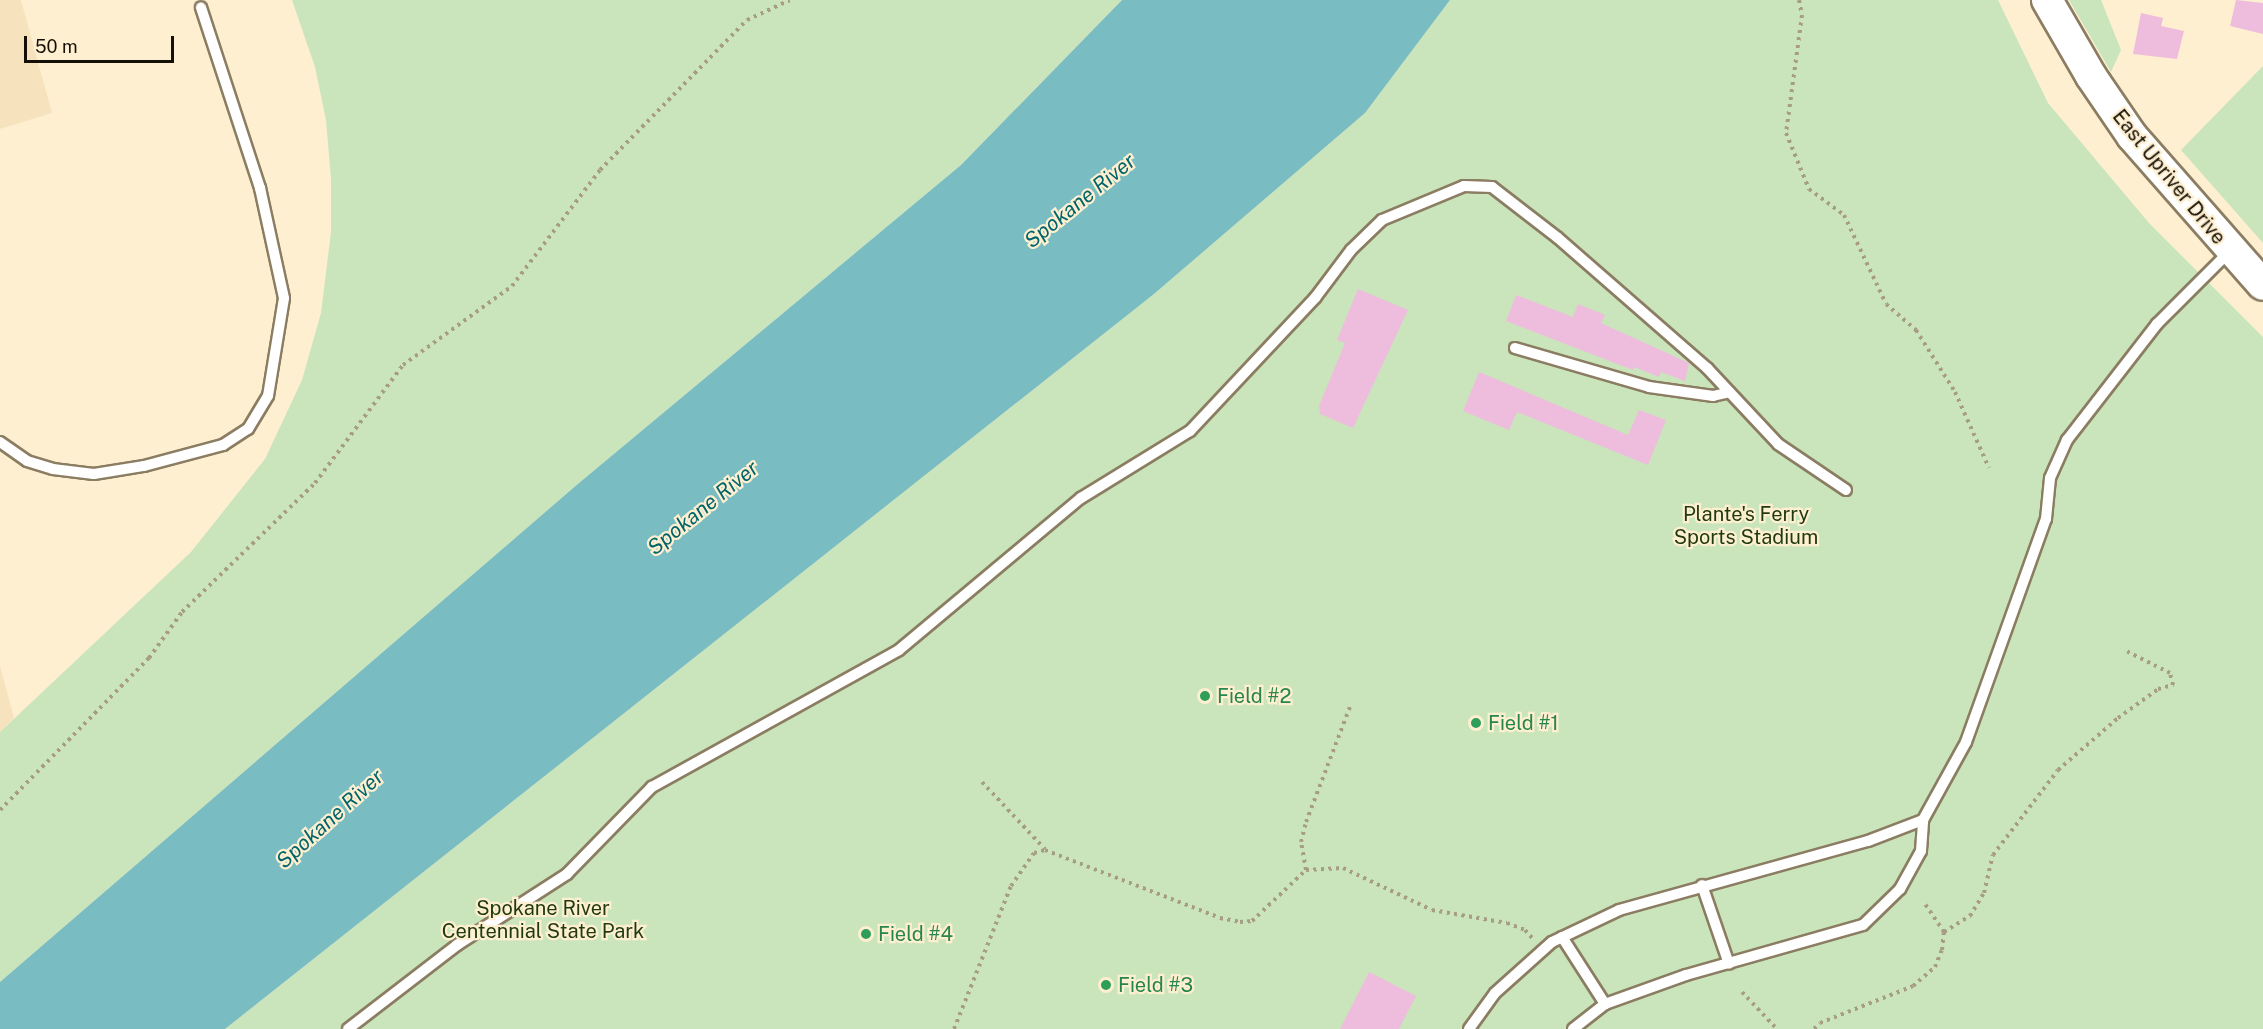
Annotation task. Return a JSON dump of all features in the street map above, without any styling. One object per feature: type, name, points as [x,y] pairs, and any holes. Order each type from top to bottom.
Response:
[{"type":"street","name":"East Upriver Drive","points":[[2047,0],[2114,111],[2151,161],[2263,285]]},
{"type":"lane","points":[[0,442],[27,460],[53,469],[94,474],[144,466],[223,445],[248,429],[268,396],[284,298],[260,188],[201,7]]},
{"type":"lane","points":[[348,1029],[457,945],[567,874],[652,787],[899,650],[1081,498],[1190,431],[1315,298],[1351,250],[1382,220],[1464,186],[1492,187],[1590,266],[1730,392],[1778,444],[1846,490]]},
{"type":"lane","points":[[1573,1029],[1605,1004],[1686,975],[1863,925],[1900,889],[1921,851],[1923,820],[1966,742],[2046,519],[2050,478],[2067,440],[2157,324],[2230,251]]},
{"type":"lane","points":[[1515,348],[1649,387],[1713,396],[1730,392]]},
{"type":"lane","points":[[1469,1029],[1495,993],[1543,950],[1562,937],[1620,910],[1868,840],[1923,820]]},
{"type":"lane","points":[[1702,885],[1729,964]]},
{"type":"lane","points":[[1562,937],[1605,1004]]},
{"type":"path","points":[[0,810],[149,658],[182,612],[315,483],[403,365],[512,286],[600,170],[747,20],[790,0]]},
{"type":"path","points":[[1799,0],[1802,15],[1786,133],[1809,189],[1844,214],[1886,304],[1916,330],[1955,392],[1989,468]]},
{"type":"path","points":[[1944,932],[1971,916],[1984,893],[1993,855],[2058,770],[2118,718],[2158,689],[2173,685],[2170,674],[2126,651]]},
{"type":"path","points":[[1306,870],[1302,842],[1305,822],[1351,704]]},
{"type":"path","points":[[982,782],[1045,850],[1220,918],[1240,922],[1251,921],[1306,870],[1343,868],[1432,909],[1507,923],[1525,930],[1543,950]]},
{"type":"path","points":[[954,1029],[1011,886],[1034,853],[1045,850]]},
{"type":"path","points":[[1814,1029],[1820,1023],[1913,986],[1935,967],[1942,950],[1944,932],[1924,902]]},
{"type":"path","points":[[1742,992],[1777,1029]]},
{"type":"shaded area","points":[[0,0],[21,0],[52,113],[0,129]]},
{"type":"shaded area","points":[[0,666],[14,718],[0,732]]},
{"type":"green space","points":[[292,0],[1122,0],[961,165],[579,483],[0,982],[0,732],[191,552],[265,459],[302,380],[321,313],[331,232],[331,179],[326,120],[315,67]]},
{"type":"green space","name":"Plante's Ferry Sports Stadium","points":[[1450,0],[1998,0],[2048,103],[2149,223],[2263,337],[2263,1029],[225,1029],[1154,294],[1365,113]]},
{"type":"green space","points":[[2069,0],[2101,0],[2121,50],[2111,72]]},
{"type":"green space","points":[[2263,66],[2263,243],[2181,150]]},
{"type":"water","name":"Spokane River","points":[[1122,0],[1450,0],[1365,113],[1154,294],[225,1029],[0,1029],[0,982],[579,483],[961,165]]},
{"type":"building","points":[[2236,0],[2263,3],[2263,34],[2230,26]]},
{"type":"building","points":[[2141,13],[2163,18],[2161,26],[2184,31],[2177,59],[2133,54]]},
{"type":"building","points":[[1358,289],[1408,310],[1353,428],[1320,414],[1319,406],[1345,343],[1337,340]]},
{"type":"building","points":[[1516,295],[1573,317],[1578,304],[1605,315],[1601,323],[1689,363],[1685,381],[1661,372],[1659,377],[1634,367],[1633,370],[1506,321]]},
{"type":"building","points":[[1479,372],[1628,435],[1639,410],[1666,420],[1648,465],[1517,412],[1509,430],[1463,411]]},
{"type":"building","points":[[1369,972],[1416,996],[1399,1029],[1340,1029]]},
{"type":"place","name":"Field #2","points":[[1205,696]]},
{"type":"place","name":"Field #1","points":[[1476,723]]},
{"type":"place","name":"Field #4","points":[[866,934]]},
{"type":"place","name":"Field #3","points":[[1106,985]]},
{"type":"park label","name":"Spokane River Centennial State Park","points":[[543,920]]}]
